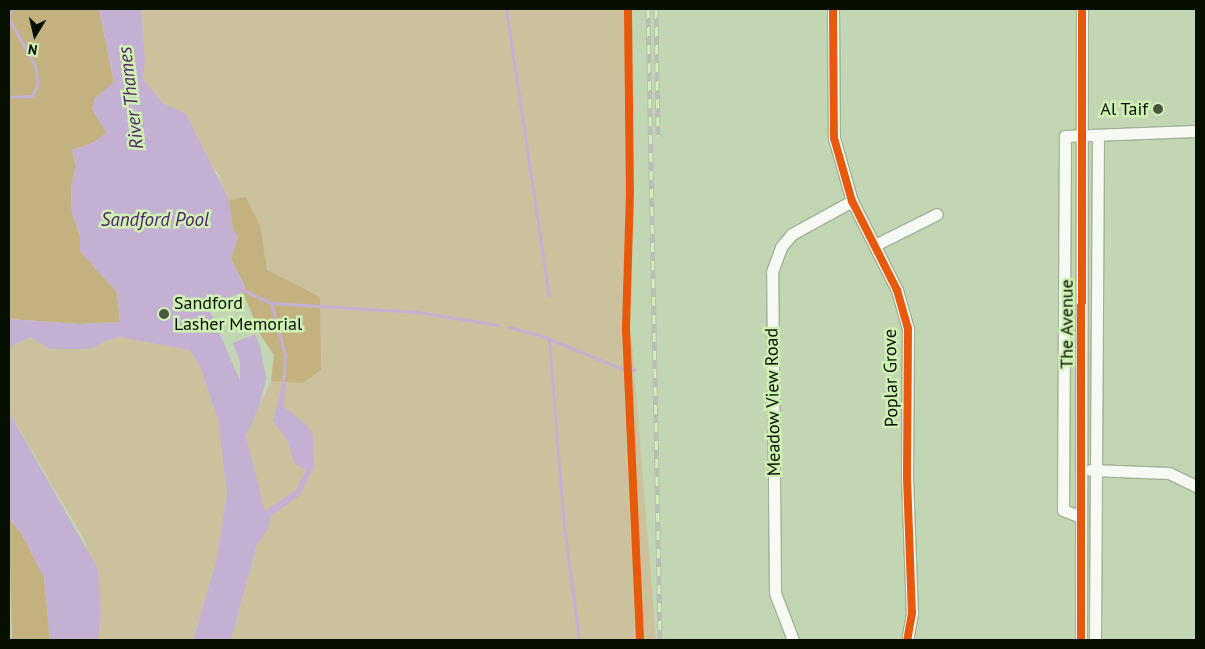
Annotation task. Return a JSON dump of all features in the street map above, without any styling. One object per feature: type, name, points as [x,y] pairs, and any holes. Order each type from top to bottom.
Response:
[{"type":"street","name":"Poplar Grove","points":[[833,9],[834,138],[852,202],[897,290],[908,329],[907,478],[912,613],[906,640]]},
{"type":"street","name":"The Avenue","points":[[1081,640],[1082,9]]},
{"type":"street","points":[[1082,135],[1196,131]]},
{"type":"street","name":"The Avenue","points":[[1081,517],[1063,510],[1063,500],[1065,136],[1082,135]]},
{"type":"street","name":"The Avenue","points":[[1095,640],[1098,470],[1098,135]]},
{"type":"street","name":"Meadow View Road","points":[[793,640],[775,592],[772,272],[781,247],[792,234],[852,202]]},
{"type":"street","points":[[875,244],[937,214]]},
{"type":"street","points":[[1082,470],[1169,473],[1196,486]]},
{"type":"shaded area","points":[[9,9],[99,9],[114,83],[95,98],[92,109],[107,133],[93,143],[72,150],[76,167],[71,188],[72,214],[80,235],[80,251],[117,292],[120,322],[79,324],[9,319]]},
{"type":"shaded area","points":[[141,9],[625,9],[628,294],[656,640],[231,640],[257,545],[268,528],[246,436],[271,381],[274,355],[243,292],[245,287],[219,175],[209,163],[186,115],[163,103],[143,79],[145,59]]},
{"type":"shaded area","points":[[246,197],[260,226],[267,270],[320,297],[321,370],[303,383],[271,381],[274,355],[260,334],[243,292],[245,287],[231,259],[238,237],[233,231],[229,200]]},
{"type":"shaded area","points":[[30,337],[50,349],[94,348],[105,341],[119,337],[162,343],[190,350],[200,367],[218,420],[227,493],[216,562],[193,640],[98,640],[101,616],[85,541],[9,412],[9,348]]},
{"type":"shaded area","points":[[9,518],[21,533],[44,577],[50,640],[12,640]]},
{"type":"water","points":[[99,9],[141,9],[145,59],[143,79],[163,103],[186,114],[229,200],[233,230],[238,236],[231,259],[245,287],[243,292],[208,306],[240,381],[240,362],[233,343],[255,334],[260,346],[266,378],[260,405],[246,436],[265,511],[296,490],[306,470],[295,464],[287,440],[273,421],[283,382],[286,384],[284,407],[307,425],[313,435],[314,468],[299,496],[271,516],[268,529],[257,545],[231,640],[193,640],[216,562],[227,493],[218,420],[200,367],[190,350],[119,337],[105,341],[94,348],[50,349],[30,337],[9,348],[9,319],[79,324],[120,322],[117,292],[80,251],[80,235],[72,214],[71,188],[76,167],[72,150],[93,143],[107,133],[92,109],[95,98],[114,82]]},
{"type":"water","points":[[9,412],[98,569],[101,616],[98,640],[50,640],[44,577],[21,533],[9,518]]},
{"type":"waterway","points":[[9,16],[12,9]]},
{"type":"waterway","points":[[506,9],[549,296]]},
{"type":"waterway","points":[[9,19],[35,66],[38,84],[32,96],[9,97]]},
{"type":"waterway","points":[[241,289],[271,303],[418,312],[498,325]]},
{"type":"waterway","points":[[271,303],[285,355],[283,386]]},
{"type":"waterway","points":[[509,327],[542,336],[625,370],[635,370]]},
{"type":"waterway","points":[[549,340],[564,527],[579,640]]},
{"type":"railway","points":[[648,9],[660,640]]},
{"type":"railway","points":[[656,9],[658,136]]},
{"type":"cycle path","points":[[628,9],[630,192],[626,330],[640,640]]},
{"type":"cycle path","points":[[833,9],[834,138],[852,201],[897,290],[908,329],[907,478],[912,613],[907,640]]},
{"type":"cycle path","points":[[1081,640],[1082,9]]},
{"type":"place","name":"Al Taif","points":[[1158,109]]},
{"type":"place","name":"Sandford Lasher Memorial","points":[[164,314]]},
{"type":"water label","name":"River Thames","points":[[131,98]]},
{"type":"water label","name":"Sandford Pool","points":[[155,220]]}]
